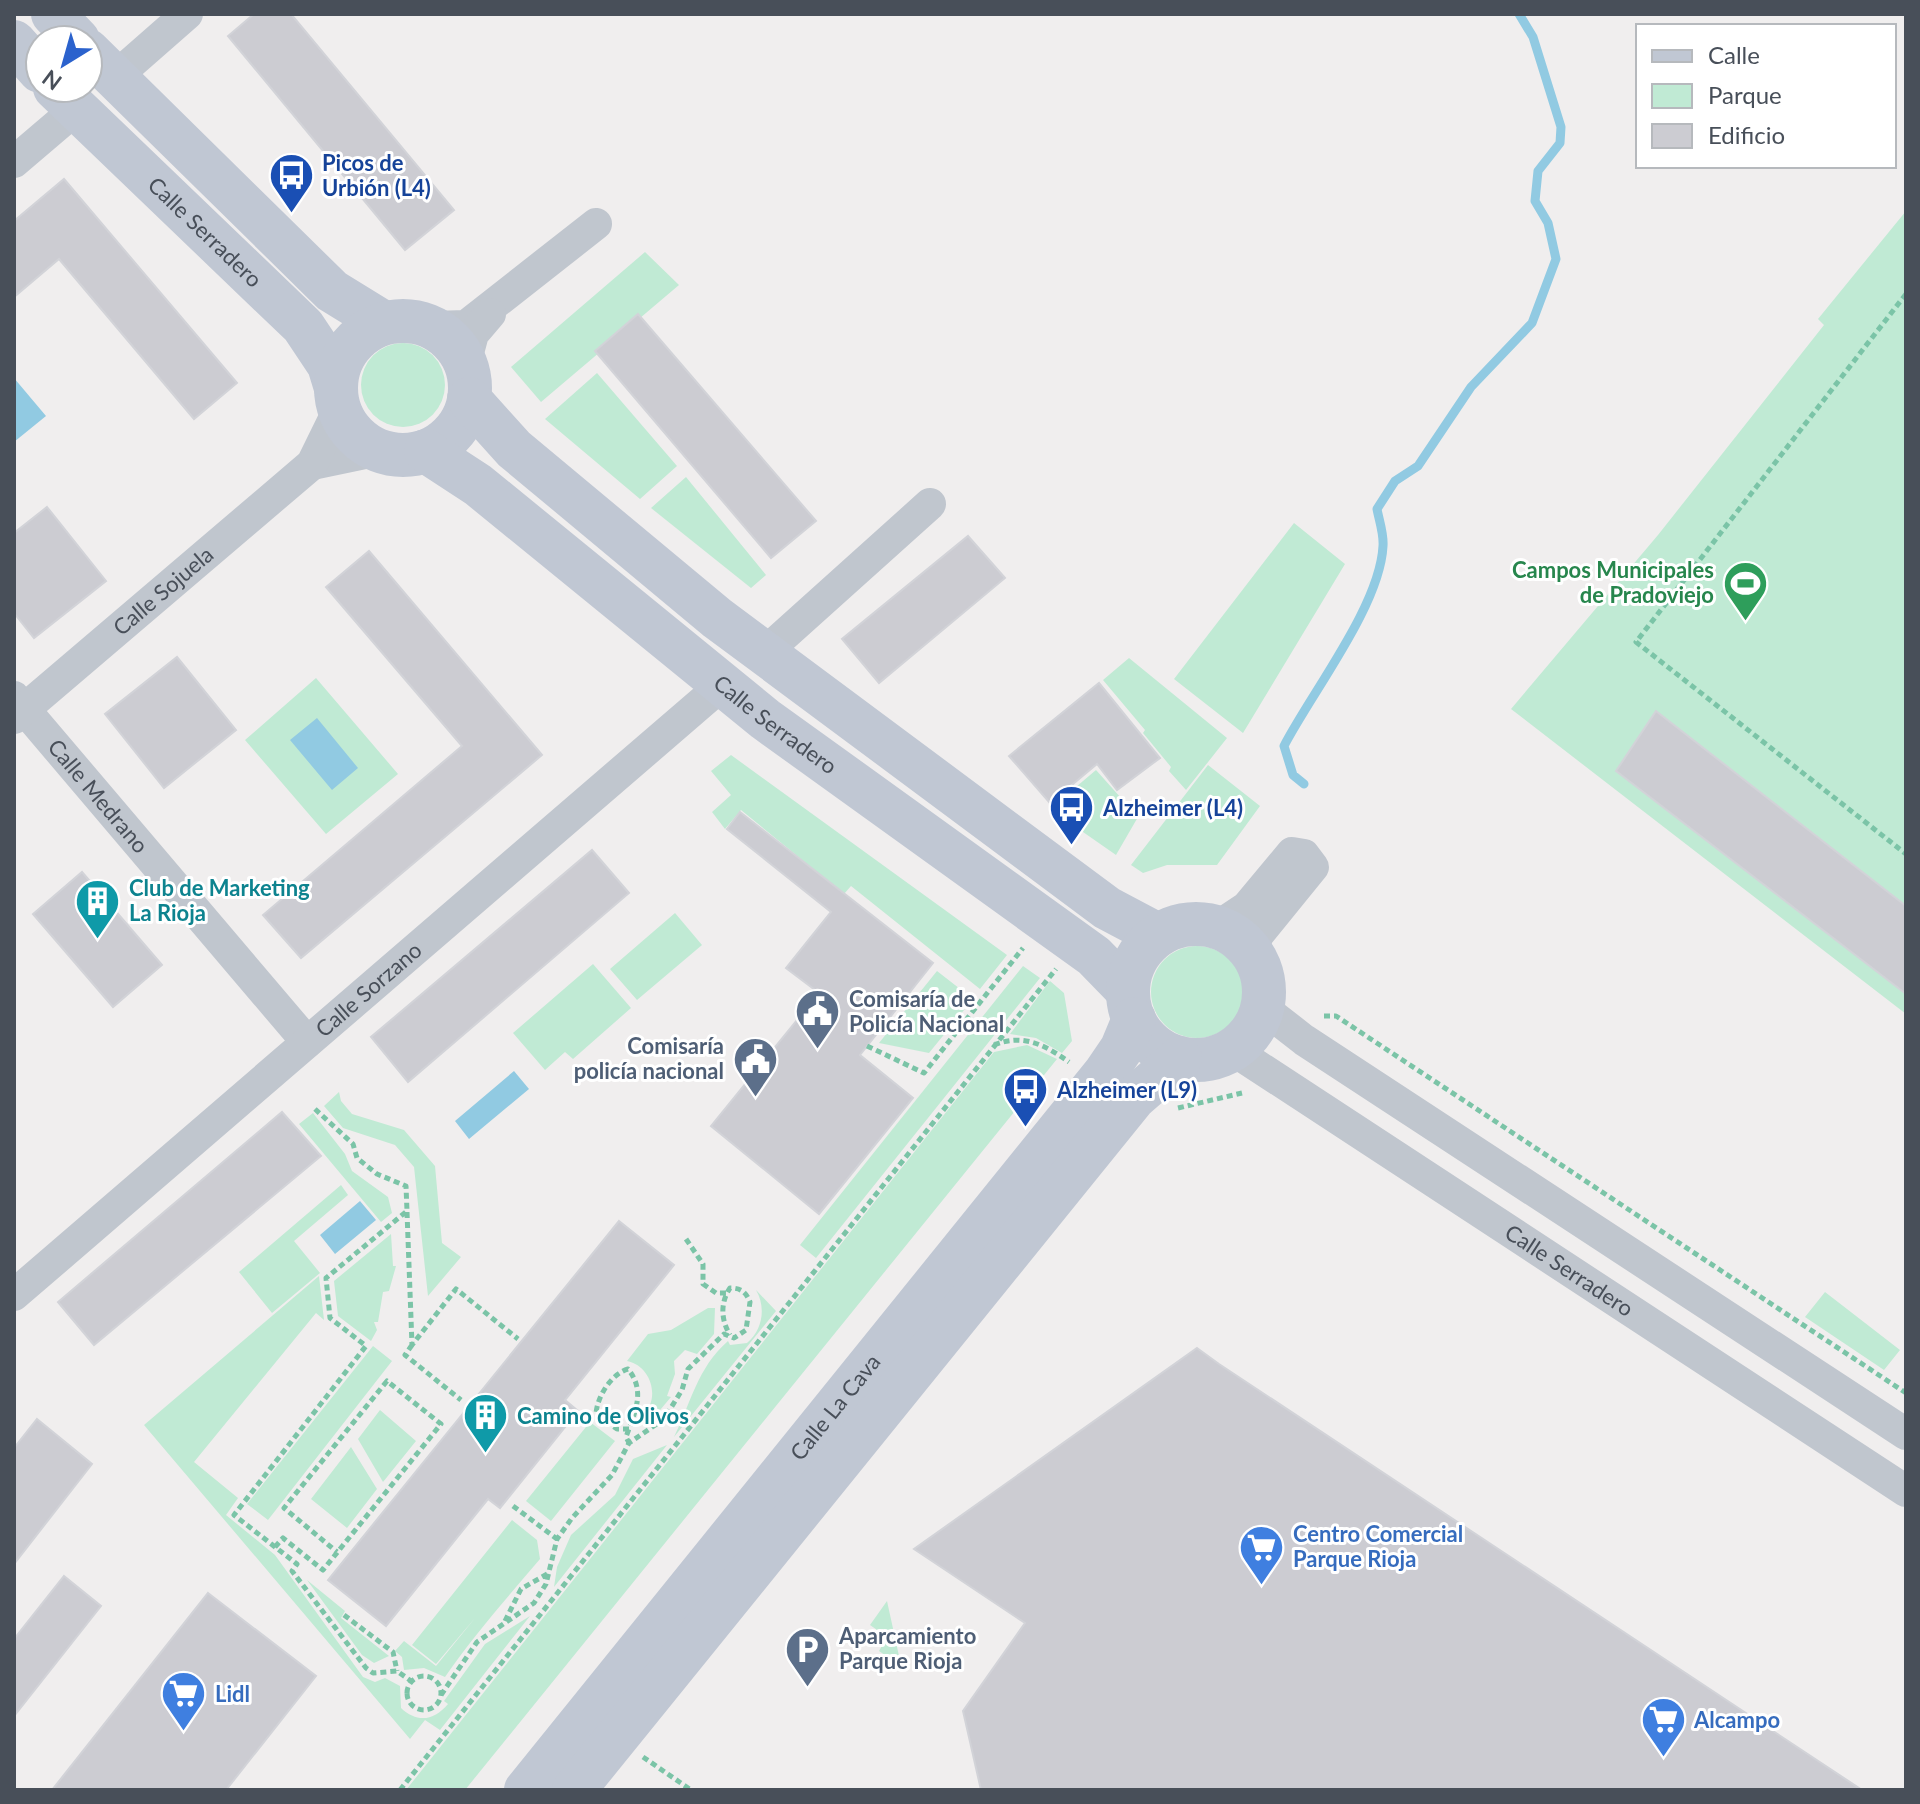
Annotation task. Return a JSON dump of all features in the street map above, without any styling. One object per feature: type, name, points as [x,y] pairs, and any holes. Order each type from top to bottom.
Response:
[{"type":"main road","points":[[104,67],[332,291],[384,323]]},
{"type":"main road","name":"Calle Serradero","points":[[70,104],[303,326],[329,365],[338,398]]},
{"type":"main road","points":[[467,381],[455,430],[426,451],[411,454],[379,450],[348,427],[338,398],[339,366],[349,347],[364,333],[384,323],[416,322],[432,327],[452,343],[467,381],[514,449],[763,654],[1107,908],[1158,935]]},
{"type":"main road","name":"Calle Serradero","points":[[426,451],[478,485],[1060,959],[1131,1005]]},
{"type":"main road","points":[[1187,925],[1217,927],[1237,938],[1253,954],[1263,980],[1263,1008],[1252,1032],[1233,1050],[1207,1059],[1180,1058],[1152,1044],[1131,1005],[1136,960],[1158,935],[1187,925]]},
{"type":"main road","name":"Calle La Cava","points":[[526,1790],[1105,1073],[1122,1048],[1131,1005]]},
{"type":"main road","name":"Calle La Cava","points":[[574,1790],[1134,1098],[1180,1058]]},
{"type":"street","points":[[104,62],[187,14]]},
{"type":"street","points":[[14,162],[61,104]]},
{"type":"street","points":[[432,327],[466,326],[596,224]]},
{"type":"street","points":[[467,381],[473,334],[502,299]]},
{"type":"street","name":"Calle Sojuela","points":[[312,464],[338,398]]},
{"type":"street","name":"Calle Sojuela","points":[[17,708],[312,464],[379,450]]},
{"type":"street","points":[[763,654],[930,504]]},
{"type":"street","name":"Calle Sorzano","points":[[14,1295],[722,685]]},
{"type":"street","name":"Calle Medrano","points":[[17,708],[307,1042]]},
{"type":"street","points":[[1217,927],[1247,907],[1292,853],[1297,851],[1309,859],[1313,867],[1257,936],[1253,954]]},
{"type":"street","points":[[1263,1008],[1304,1040],[1906,1434]]},
{"type":"street","name":"Calle Serradero","points":[[1233,1050],[1906,1491]]},
{"type":"path","points":[[1906,294],[1636,642],[1906,854]]},
{"type":"path","points":[[867,1046],[924,1073],[1023,947],[1034,954]]},
{"type":"path","points":[[400,1790],[1060,959]]},
{"type":"path","points":[[1319,1020],[1328,1015],[1336,1016],[1906,1393]]},
{"type":"path","points":[[315,1109],[353,1144],[357,1158],[377,1174],[406,1186],[412,1345]]},
{"type":"path","points":[[407,1211],[326,1278],[330,1318],[366,1346],[234,1515],[297,1564],[292,1571],[366,1668],[373,1673],[384,1669],[398,1671],[411,1681]]},
{"type":"path","points":[[686,1239],[703,1264],[703,1284],[716,1293],[727,1293]]},
{"type":"path","points":[[441,1695],[439,1685],[431,1677],[420,1676],[411,1681],[407,1697],[419,1709],[430,1709],[441,1695],[477,1642],[504,1622],[524,1613],[534,1603],[549,1573],[557,1539],[577,1511],[612,1475],[629,1443],[664,1419],[675,1405],[688,1369],[724,1334],[734,1338],[746,1330],[750,1302],[742,1290],[730,1288],[724,1319],[730,1335]]},
{"type":"path","points":[[461,1400],[405,1355],[456,1289],[518,1339]]},
{"type":"path","points":[[629,1429],[617,1429],[596,1414],[597,1402],[606,1388],[620,1371],[628,1369],[638,1382],[639,1393],[629,1429],[629,1443]]},
{"type":"path","points":[[275,1547],[283,1538],[323,1570],[441,1424],[387,1381],[284,1508],[337,1552]]},
{"type":"path","points":[[513,1506],[557,1539]]},
{"type":"path","points":[[504,1622],[521,1589],[549,1573]]},
{"type":"path","points":[[344,1615],[393,1652],[398,1671]]},
{"type":"path","points":[[606,1750],[643,1757],[691,1790]]},
{"type":"green space","name":"Campos Municipales de Pradoviejo","points":[[1906,211],[1906,1014],[1511,709],[1658,535],[1824,325],[1818,319]]},
{"type":"green space","points":[[645,252],[679,285],[541,402],[511,367]]},
{"type":"green space","points":[[403,343],[419,346],[433,355],[442,369],[445,385],[442,401],[433,415],[419,424],[403,427],[387,424],[373,415],[364,401],[361,385],[364,369],[373,355],[387,346]]},
{"type":"green space","points":[[597,373],[677,466],[640,499],[545,419]]},
{"type":"green space","points":[[686,477],[766,575],[751,588],[651,508]]},
{"type":"green space","points":[[1294,523],[1345,564],[1243,733],[1174,679]]},
{"type":"green space","points":[[1129,658],[1227,738],[1186,790],[1143,733],[1145,730],[1103,680]]},
{"type":"green space","points":[[316,678],[398,774],[326,834],[245,740]]},
{"type":"green space","points":[[731,755],[1007,955],[980,989],[851,886],[844,894],[741,810],[725,829],[712,812],[731,795],[711,771]]},
{"type":"green space","points":[[1208,765],[1260,806],[1217,865],[1167,865],[1143,873],[1131,865]]},
{"type":"green space","points":[[1096,770],[1138,817],[1116,855],[1050,809]]},
{"type":"green space","points":[[675,913],[702,945],[637,1000],[610,969]]},
{"type":"green space","points":[[1188,946],[1206,946],[1223,953],[1236,966],[1243,992],[1236,1018],[1223,1031],[1206,1038],[1188,1038],[1171,1031],[1158,1018],[1151,1001],[1151,983],[1158,966],[1171,953]]},
{"type":"green space","points":[[593,964],[631,1008],[573,1059],[565,1052],[545,1070],[513,1033]]},
{"type":"green space","points":[[1023,966],[1040,978],[816,1258],[800,1245]]},
{"type":"green space","points":[[937,971],[973,999],[929,1053],[879,1043]]},
{"type":"green space","points":[[1050,981],[1064,993],[1072,1041],[1062,1053],[1036,1038],[1010,1034]]},
{"type":"green space","points":[[1027,1045],[1057,1059],[465,1790],[406,1790],[994,1052]]},
{"type":"green space","points":[[339,1092],[341,1101],[352,1114],[404,1130],[435,1166],[442,1243],[461,1257],[428,1296],[414,1167],[395,1145],[343,1128],[324,1106]]},
{"type":"green space","points":[[313,1113],[345,1154],[352,1171],[388,1197],[392,1213],[381,1222],[299,1124]]},
{"type":"green space","points":[[341,1185],[348,1195],[294,1241],[320,1273],[272,1313],[239,1272]]},
{"type":"green space","points":[[391,1234],[393,1266],[396,1266],[389,1291],[383,1292],[378,1322],[374,1322],[377,1330],[371,1341],[338,1316],[334,1281]]},
{"type":"green space","points":[[319,1276],[324,1320],[316,1313],[194,1462],[238,1498],[226,1515],[275,1555],[363,1677],[375,1682],[385,1678],[400,1686],[401,1708],[413,1716],[431,1717],[443,1710],[448,1704],[444,1701],[485,1644],[530,1616],[440,1730],[425,1720],[410,1739],[144,1425]]},
{"type":"green space","points":[[756,1290],[776,1311],[674,1437],[702,1374],[717,1351],[728,1341],[730,1345],[747,1343],[757,1332],[762,1311]]},
{"type":"green space","points":[[1825,1292],[1900,1350],[1884,1370],[1805,1317]]},
{"type":"green space","points":[[708,1308],[715,1308],[714,1334],[697,1354],[685,1350],[674,1361],[675,1374],[667,1396],[671,1397],[650,1422],[644,1420],[642,1416],[651,1401],[651,1384],[643,1369],[627,1361],[648,1334],[671,1330]]},
{"type":"green space","points":[[373,1346],[392,1361],[268,1520],[247,1504]]},
{"type":"green space","points":[[380,1410],[416,1441],[383,1482],[358,1439]]},
{"type":"green space","points":[[590,1422],[615,1441],[551,1521],[526,1501]]},
{"type":"green space","points":[[667,1445],[554,1587],[557,1567],[571,1535],[615,1495],[633,1459]]},
{"type":"green space","points":[[351,1447],[377,1489],[347,1528],[311,1499]]},
{"type":"green space","points":[[512,1520],[537,1540],[540,1559],[445,1677],[424,1668],[404,1670],[402,1657],[395,1651],[404,1641],[436,1666],[475,1618],[436,1664],[412,1645]]},
{"type":"green space","points":[[307,1580],[345,1611],[341,1618],[389,1656],[374,1663],[362,1655]]},
{"type":"green space","points":[[887,1601],[899,1656],[895,1662],[879,1651],[887,1637],[870,1625]]},
{"type":"water","points":[[14,378],[46,416],[14,442]]},
{"type":"water","points":[[317,718],[358,768],[332,790],[290,740]]},
{"type":"water","points":[[514,1071],[529,1089],[469,1139],[455,1121]]},
{"type":"water","points":[[360,1201],[376,1220],[335,1254],[320,1235]]},
{"type":"building","points":[[254,14],[291,14],[454,210],[405,250],[228,36]]},
{"type":"building","points":[[64,179],[237,383],[194,419],[59,259],[14,297],[14,221]]},
{"type":"building","points":[[638,314],[816,521],[771,558],[595,351]]},
{"type":"building","points":[[47,507],[106,581],[34,638],[14,613],[14,533]]},
{"type":"building","points":[[968,536],[1005,578],[879,683],[842,639]]},
{"type":"building","points":[[369,551],[542,755],[301,958],[263,915],[462,746],[326,587]]},
{"type":"building","points":[[177,657],[236,730],[164,788],[105,714]]},
{"type":"building","points":[[1099,683],[1160,758],[1117,790],[1097,764],[1050,803],[1009,756]]},
{"type":"building","points":[[1656,711],[1906,906],[1906,994],[1616,771]]},
{"type":"building","name":"Comisaría de Policía Nacional","points":[[740,812],[933,963],[860,1055],[913,1098],[819,1214],[711,1126],[819,993],[786,968],[831,912],[727,829]]},
{"type":"building","points":[[592,850],[629,893],[408,1082],[371,1037]]},
{"type":"building","name":"Club de Marketing La Rioja","points":[[82,872],[162,965],[113,1007],[33,914]]},
{"type":"building","points":[[282,1112],[321,1156],[94,1345],[58,1302]]},
{"type":"building","name":"Camino de Olivos","points":[[619,1221],[674,1265],[565,1400],[578,1411],[500,1508],[488,1499],[386,1626],[328,1580]]},
{"type":"building","name":"Centro Comercial Parque Rioja","points":[[1197,1348],[1862,1790],[981,1790],[963,1711],[1025,1623],[914,1549]]},
{"type":"building","points":[[37,1419],[92,1464],[14,1564],[14,1448]]},
{"type":"building","points":[[64,1576],[101,1606],[14,1716],[14,1639]]},
{"type":"building","name":"Lidl","points":[[208,1593],[316,1676],[226,1790],[52,1790]]},
{"type":"waterway","points":[[1304,784],[1293,775],[1284,746],[1343,648],[1370,595],[1383,546],[1377,509],[1395,481],[1418,466],[1471,387],[1532,323],[1556,259],[1548,223],[1535,201],[1538,171],[1560,143],[1561,127],[1533,37],[1519,14]]},
{"type":"place","name":"Picos de Urbión (L4)","points":[[291,215]]},
{"type":"place","name":"Campos Municipales de Pradoviejo","points":[[1745,622]]},
{"type":"place","name":"Alzheimer (L4)","points":[[1072,847]]},
{"type":"place","name":"Club de Marketing La Rioja","points":[[98,940]]},
{"type":"place","name":"Comisaría de Policía Nacional","points":[[818,1051]]},
{"type":"place","name":"Comisaría policía nacional","points":[[755,1098]]},
{"type":"place","name":"Alzheimer (L9)","points":[[1026,1129]]},
{"type":"place","name":"Camino de Olivos","points":[[486,1455]]},
{"type":"place","name":"Centro Comercial Parque Rioja","points":[[1262,1586]]},
{"type":"place","name":"Aparcamiento Parque Rioja","points":[[808,1688]]},
{"type":"place","name":"Lidl","points":[[184,1733]]},
{"type":"place","name":"Alcampo","points":[[1663,1759]]}]
